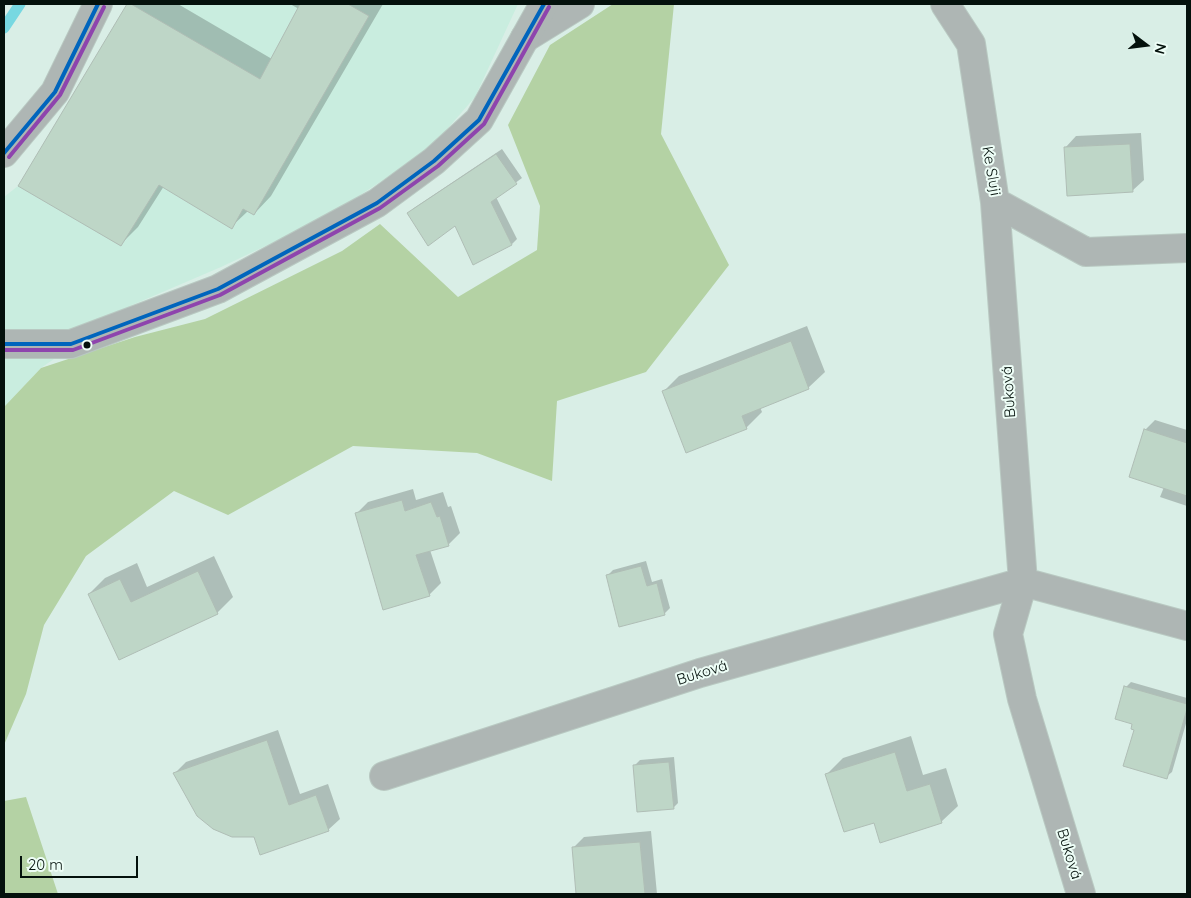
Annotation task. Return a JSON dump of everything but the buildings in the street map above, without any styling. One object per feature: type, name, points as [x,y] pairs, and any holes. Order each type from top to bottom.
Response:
[{"type":"street","points":[[4,153],[55,92],[98,4]]},
{"type":"street","points":[[4,344],[71,344],[209,293],[377,203],[434,161],[479,120],[544,4]]},
{"type":"street","points":[[525,38],[580,4]]},
{"type":"street","name":"Ke Sluji","points":[[945,4],[971,44],[996,202],[1086,252],[1187,248]]},
{"type":"street","name":"Buková","points":[[996,202],[1023,582],[1008,634],[1022,699],[1081,894]]},
{"type":"street","points":[[1023,582],[1187,626]]},
{"type":"street","name":"Buková","points":[[384,776],[700,674],[1023,582]]},
{"type":"shaded area","points":[[127,4],[518,4],[475,97],[429,150],[325,218],[221,267],[130,306],[41,368],[4,407],[4,197],[18,186]]},
{"type":"green space","points":[[613,4],[674,4],[661,134],[729,265],[646,372],[557,401],[552,481],[477,453],[353,446],[228,515],[174,491],[86,556],[44,625],[26,694],[4,745],[4,407],[41,368],[135,337],[205,319],[342,251],[380,224],[458,297],[537,250],[540,206],[508,125],[550,45]]},
{"type":"green space","points":[[26,797],[58,894],[4,894],[4,801]]},
{"type":"waterway","points":[[4,28],[20,4]]},
{"type":"transit line","points":[[4,153],[55,92],[98,4]]},
{"type":"transit line","points":[[4,344],[71,344],[218,289],[377,203],[434,161],[479,120],[544,4]]},
{"type":"transit line","points":[[9,157],[60,95],[104,7]]},
{"type":"transit line","points":[[4,350],[73,350],[220,295],[380,208],[438,166],[484,124],[549,7]]}]
